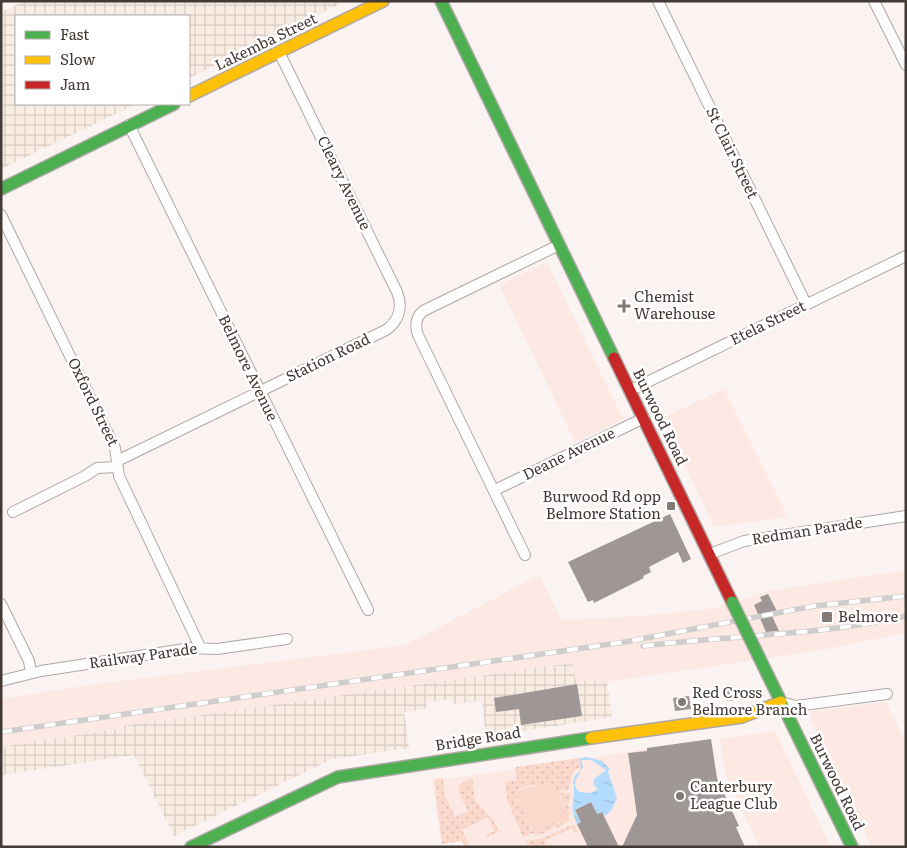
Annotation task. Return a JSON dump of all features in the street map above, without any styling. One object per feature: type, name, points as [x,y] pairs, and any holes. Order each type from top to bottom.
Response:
[{"type":"main road","name":"Lakemba Street","points":[[190,96],[383,1]]},
{"type":"main road","name":"Burwood Road","points":[[441,1],[852,847]]},
{"type":"main road","points":[[1,189],[172,105]]},
{"type":"main road","name":"Bridge Road","points":[[191,847],[338,777],[616,734],[742,717],[781,702]]},
{"type":"street","name":"St Clair Street","points":[[658,1],[806,304]]},
{"type":"street","points":[[874,1],[906,64]]},
{"type":"street","name":"Cleary Avenue","points":[[279,52],[397,292],[400,301],[398,316]]},
{"type":"street","name":"Belmore Avenue","points":[[129,125],[368,610]]},
{"type":"street","name":"Oxford Street","points":[[1,214],[116,448],[119,476],[200,647]]},
{"type":"street","points":[[525,555],[418,335],[416,321],[423,311],[559,245]]},
{"type":"street","name":"Etela Street","points":[[631,390],[906,256]]},
{"type":"street","name":"Station Road","points":[[13,512],[85,476],[97,468],[117,464],[386,330],[394,323],[398,316]]},
{"type":"street","name":"Deane Avenue","points":[[495,490],[644,418]]},
{"type":"street","name":"Redman Parade","points":[[710,554],[744,541],[906,516]]},
{"type":"street","points":[[1,604],[29,661],[31,673]]},
{"type":"street","name":"Railway Parade","points":[[1,681],[31,673],[200,647],[217,649],[287,639]]},
{"type":"street","points":[[781,702],[796,706],[887,694]]},
{"type":"shaded area","points":[[24,1],[346,1],[190,78],[190,15],[15,15],[15,105],[134,105],[1,169],[1,12]]},
{"type":"shaded area","points":[[547,262],[623,419],[575,442],[499,285]]},
{"type":"shaded area","points":[[724,389],[788,517],[714,527],[662,418]]},
{"type":"shaded area","points":[[906,570],[906,633],[817,651],[598,683],[593,680],[576,683],[572,663],[125,726],[124,728],[1,747],[1,699],[82,686],[405,645],[539,575],[562,620],[642,616],[717,608],[768,591]]},
{"type":"shaded area","points":[[573,663],[576,683],[594,680],[598,683],[607,682],[612,717],[486,737],[482,701],[455,704],[451,699],[428,702],[425,709],[404,712],[409,748],[332,759],[174,836],[134,755],[1,775],[1,747],[124,728],[124,726]]},
{"type":"shaded area","points":[[886,702],[906,743],[906,847],[872,847],[807,712]]},
{"type":"shaded area","points":[[775,731],[831,847],[760,847],[726,777],[720,739]]},
{"type":"shaded area","name":"Canterbury League Club","points":[[709,740],[715,779],[738,827],[736,827],[744,847],[463,847],[462,841],[442,844],[432,781]]},
{"type":"shaded area","points":[[580,758],[582,767],[573,773],[568,791],[535,785],[522,788],[517,792],[517,798],[532,831],[554,822],[561,826],[557,828],[556,826],[540,835],[532,833],[523,837],[507,800],[505,782],[517,780],[515,767]]},
{"type":"shaded area","points":[[443,778],[445,796],[455,817],[468,811],[459,793],[459,785],[472,778],[475,800],[493,820],[499,831],[488,837],[486,835],[495,831],[488,817],[462,830],[470,847],[466,847],[462,841],[442,844],[434,779]]},
{"type":"shaded area","points":[[545,785],[562,790],[559,796],[570,820],[561,826],[560,823],[554,822],[533,831],[517,798],[517,792],[525,788]]},
{"type":"shaded area","points":[[559,793],[571,794],[568,804],[570,816],[563,814],[564,804]]},
{"type":"shaded area","points":[[574,824],[578,832],[575,833],[572,828],[545,840],[546,844],[541,847],[530,847],[525,841],[541,839]]},
{"type":"water","points":[[586,757],[602,761],[610,769],[608,772],[617,798],[611,811],[604,816],[602,812],[597,814],[591,802],[575,810],[581,822],[577,824],[573,811],[574,777],[581,771],[580,758]],"holes":[[[581,760],[591,760],[606,770],[594,779],[593,784],[598,789],[591,793],[579,792],[575,782],[583,767]]]},
{"type":"building","points":[[670,514],[691,559],[683,563],[678,552],[649,567],[651,572],[643,576],[644,578],[594,603],[593,600],[588,602],[568,562]]},
{"type":"building","points":[[768,594],[778,613],[772,616],[779,631],[766,632],[754,605],[762,601],[760,597]]},
{"type":"building","points":[[577,684],[582,716],[521,725],[519,709],[496,712],[494,698]]},
{"type":"building","points":[[726,689],[761,690],[744,699],[727,701]]},
{"type":"building","name":"Red Cross Belmore Branch","points":[[689,696],[691,709],[675,711],[673,698]]},
{"type":"building","name":"Canterbury League Club","points":[[711,739],[717,778],[739,826],[736,827],[745,847],[622,847],[637,815],[628,753],[647,751],[647,748]]},
{"type":"building","points":[[591,802],[597,814],[602,812],[619,847],[588,847],[577,824],[581,822],[575,810]]},
{"type":"railway","points":[[1,732],[625,642],[814,606],[906,596]]},
{"type":"railway","points":[[643,646],[841,628],[906,616]]},
{"type":"traffic: fast","points":[[441,1],[614,358]]},
{"type":"traffic: fast","points":[[1,189],[172,105]]},
{"type":"traffic: fast","points":[[732,602],[758,655]]},
{"type":"traffic: fast","points":[[758,655],[852,847]]},
{"type":"traffic: fast","points":[[191,847],[338,777],[591,738]]},
{"type":"traffic: slow","points":[[190,96],[383,1]]},
{"type":"traffic: slow","points":[[591,738],[742,717],[781,702]]},
{"type":"traffic: jam","points":[[614,358],[732,602]]},
{"type":"place","name":"Chemist Warehouse","points":[[624,306]]},
{"type":"place","name":"Burwood Rd opp Belmore Station","points":[[671,506]]},
{"type":"place","name":"Belmore","points":[[827,617]]},
{"type":"place","name":"Red Cross Belmore Branch","points":[[682,702]]},
{"type":"place","name":"Canterbury League Club","points":[[680,796]]}]
